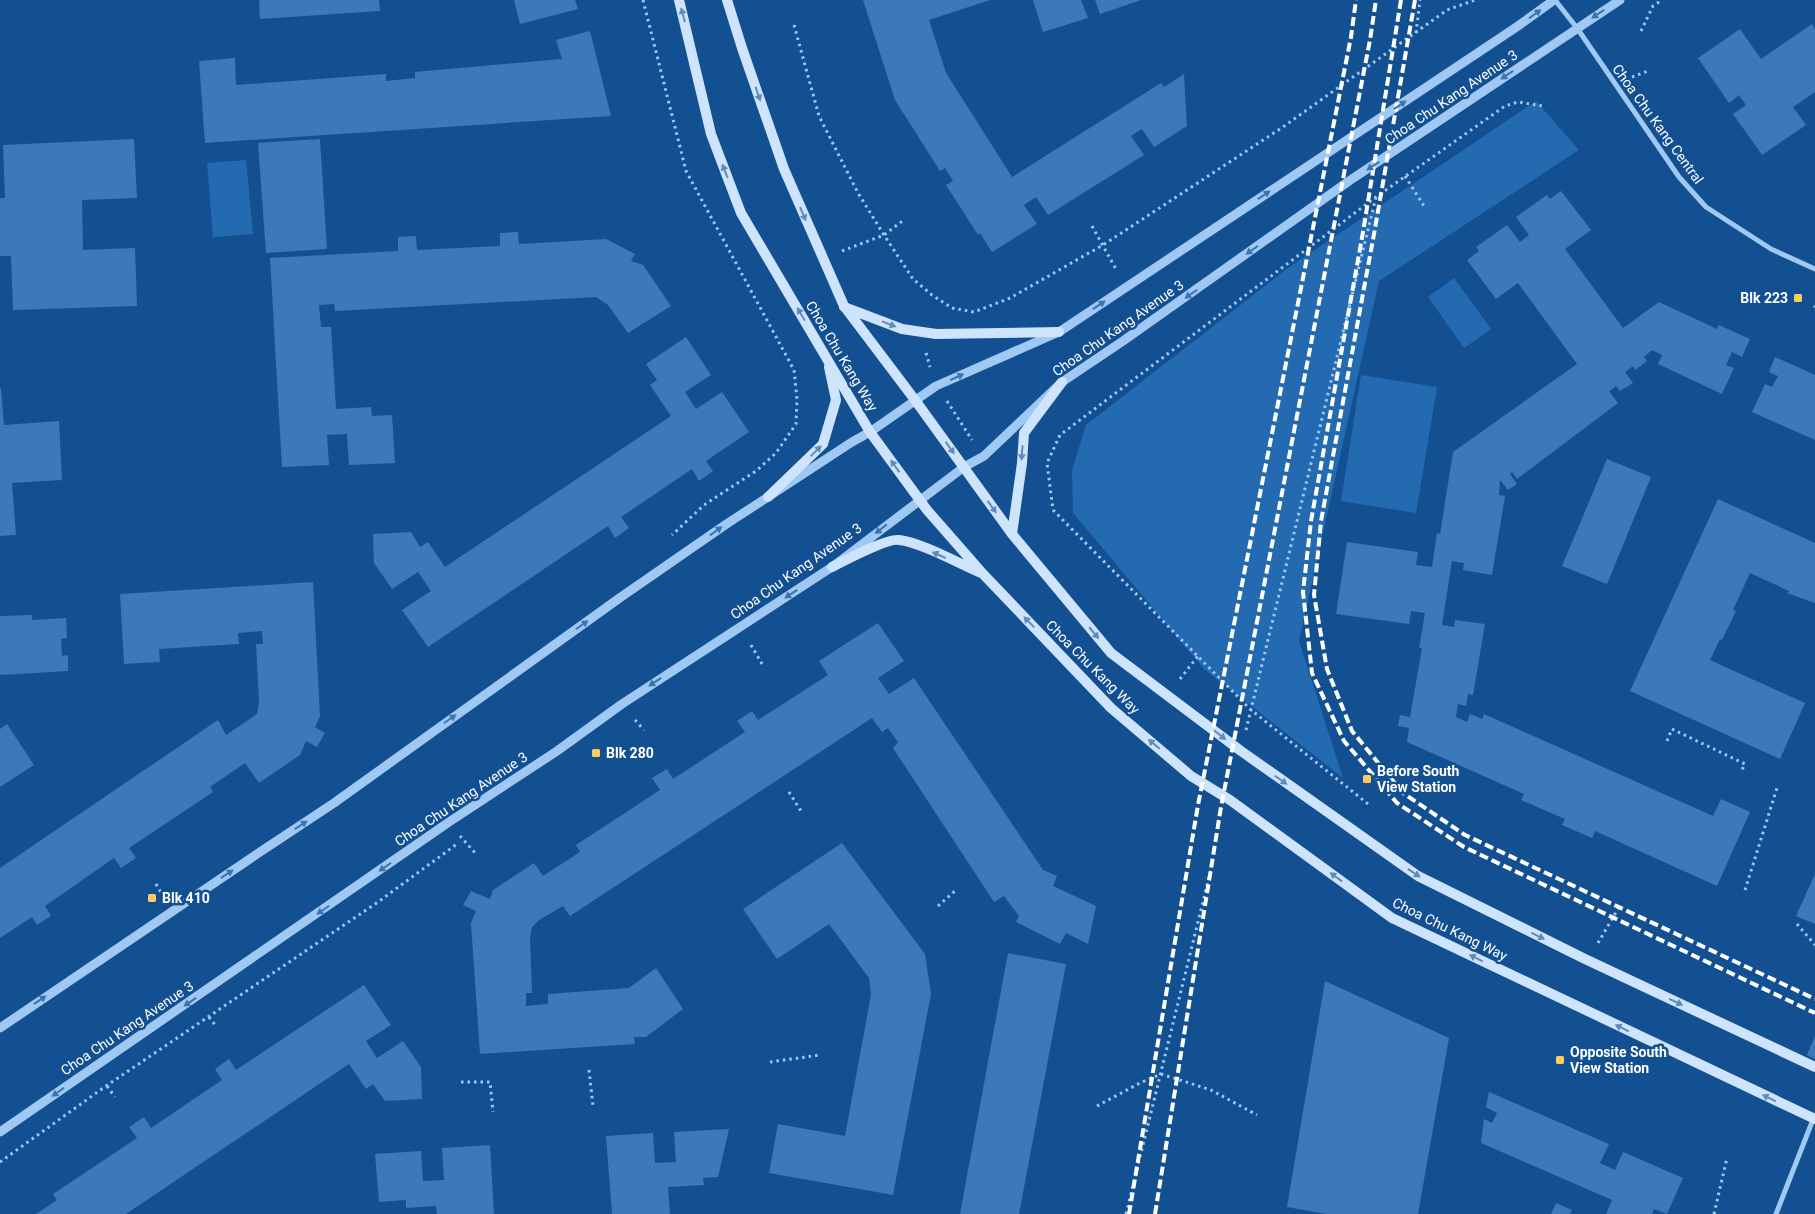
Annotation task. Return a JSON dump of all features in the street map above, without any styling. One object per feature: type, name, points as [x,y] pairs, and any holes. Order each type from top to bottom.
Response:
[{"type":"main road","name":"Choa Chu Kang Way","points":[[679,0],[711,134],[741,213],[870,432],[920,500],[984,575],[1111,708],[1191,776],[1230,800],[1392,918],[1814,1117]]},
{"type":"main road","name":"Choa Chu Kang Way","points":[[727,0],[784,169],[844,306],[1012,534],[1110,653],[1241,751],[1418,876],[1585,959],[1815,1067]]},
{"type":"main road","points":[[844,306],[902,329],[936,334],[1059,332]]},
{"type":"main road","points":[[768,496],[823,444],[836,400],[826,356]]},
{"type":"main road","points":[[1012,534],[1022,463],[1024,433],[1062,382]]},
{"type":"main road","points":[[832,567],[897,539],[919,546],[984,575]]},
{"type":"street","name":"Choa Chu Kang Central","points":[[1555,0],[1577,28],[1679,177],[1706,207],[1771,249],[1815,269]]},
{"type":"street","name":"Choa Chu Kang Avenue 3","points":[[0,1028],[334,803],[621,597],[768,496],[870,432],[936,386],[1059,332],[1555,0]]},
{"type":"street","name":"Choa Chu Kang Avenue 3","points":[[0,1132],[449,822],[557,751],[622,704],[832,567],[964,467],[984,456],[1062,382],[1124,341],[1349,181],[1620,0]]},
{"type":"street","points":[[1776,1214],[1814,1117]]},
{"type":"path","points":[[643,0],[686,171],[794,370],[797,399],[796,424],[776,453],[756,471],[704,506],[668,539]]},
{"type":"path","points":[[1416,33],[1420,0]]},
{"type":"path","points":[[794,24],[819,116],[858,193],[884,235],[913,279],[932,295],[952,308],[974,312],[1010,298],[1103,245],[1275,132],[1447,10],[1475,0]]},
{"type":"path","points":[[1641,32],[1653,6],[1662,0]]},
{"type":"path","points":[[1368,804],[1250,709],[1053,510],[1047,463],[1060,435],[1376,197],[1505,106],[1518,102],[1543,106]]},
{"type":"path","points":[[1406,176],[1424,206]]},
{"type":"path","points":[[1241,751],[1376,197]]},
{"type":"path","points":[[822,258],[884,235],[905,219]]},
{"type":"path","points":[[1092,226],[1126,287]]},
{"type":"path","points":[[751,645],[762,664]]},
{"type":"path","points":[[1168,695],[1198,656]]},
{"type":"path","points":[[1667,740],[1672,729],[1745,764],[1741,772]]},
{"type":"path","points":[[1745,890],[1777,788]]},
{"type":"path","points":[[789,792],[801,811]]},
{"type":"path","points":[[1126,1214],[1213,861]]},
{"type":"path","points":[[156,884],[166,900]]},
{"type":"path","points":[[938,906],[956,890]]},
{"type":"path","points":[[1585,959],[1596,945],[1619,907]]},
{"type":"path","points":[[1797,924],[1815,945]]},
{"type":"path","points":[[770,1062],[820,1055]]},
{"type":"path","points":[[589,1070],[593,1106]]},
{"type":"path","points":[[1097,1106],[1161,1074],[1211,1090],[1257,1115]]},
{"type":"path","points":[[461,1082],[490,1082],[493,1112]]},
{"type":"path","points":[[1714,1214],[1727,1158]]},
{"type":"shaded area","points":[[1536,101],[1579,150],[1379,281],[1299,641],[1343,778],[1204,669],[1073,513],[1072,470],[1086,425],[1288,268]]},
{"type":"shaded area","points":[[246,160],[253,234],[213,237],[207,163]]},
{"type":"shaded area","points":[[1454,278],[1491,329],[1464,348],[1428,297]]},
{"type":"shaded area","points":[[1361,375],[1437,387],[1416,513],[1341,501]]},
{"type":"building","points":[[259,0],[379,0],[380,11],[260,19]]},
{"type":"building","points":[[514,0],[575,0],[578,9],[520,24]]},
{"type":"building","points":[[863,0],[990,0],[929,20],[946,73],[1012,177],[1161,83],[1164,87],[1184,74],[1187,126],[1154,147],[1142,129],[1131,136],[1144,155],[1048,215],[1036,197],[1024,205],[1037,224],[992,252],[980,233],[978,235],[946,185],[953,181],[945,168],[940,171],[895,100]]},
{"type":"building","points":[[1033,0],[1081,0],[1088,18],[1043,32]]},
{"type":"building","points":[[1095,0],[1141,0],[1100,14]]},
{"type":"building","points":[[1812,24],[1815,29],[1815,92],[1793,107],[1806,125],[1762,155],[1733,114],[1746,105],[1739,95],[1729,103],[1698,58],[1740,29],[1761,59]]},
{"type":"building","points":[[590,31],[611,116],[205,143],[199,61],[235,58],[236,85],[386,74],[386,81],[415,78],[415,72],[562,59],[556,40]]},
{"type":"building","points":[[134,139],[137,198],[82,200],[83,250],[135,248],[137,306],[13,310],[11,256],[0,256],[0,198],[5,198],[3,145]]},
{"type":"building","points":[[320,139],[327,249],[266,253],[258,143]]},
{"type":"building","points":[[1561,191],[1591,230],[1565,249],[1623,328],[1659,302],[1717,329],[1719,325],[1750,339],[1742,357],[1732,352],[1726,365],[1734,368],[1722,394],[1658,364],[1662,355],[1652,350],[1644,357],[1647,361],[1635,370],[1633,366],[1625,372],[1633,383],[1620,391],[1616,386],[1609,391],[1618,403],[1517,479],[1512,472],[1510,474],[1517,484],[1508,490],[1500,480],[1499,495],[1505,496],[1492,575],[1463,570],[1464,563],[1452,561],[1442,625],[1454,627],[1455,620],[1485,624],[1473,695],[1468,694],[1466,706],[1458,704],[1456,717],[1467,722],[1470,714],[1482,719],[1484,714],[1713,816],[1721,799],[1750,812],[1717,886],[1595,831],[1592,838],[1562,825],[1565,819],[1521,800],[1524,794],[1407,742],[1409,728],[1398,726],[1400,715],[1410,717],[1422,648],[1419,648],[1425,613],[1411,611],[1409,624],[1336,614],[1347,542],[1418,552],[1416,565],[1432,567],[1437,533],[1440,534],[1453,452],[1577,364],[1518,283],[1496,299],[1467,260],[1479,251],[1476,247],[1507,225],[1520,242],[1529,235],[1516,217],[1547,195],[1550,199]]},
{"type":"building","points":[[518,232],[519,244],[606,239],[635,254],[631,261],[643,265],[671,306],[628,333],[608,305],[596,297],[335,311],[334,304],[319,305],[321,327],[331,327],[336,409],[371,407],[372,416],[392,415],[395,463],[349,465],[347,434],[327,435],[329,465],[282,467],[270,258],[398,251],[398,237],[416,236],[417,250],[500,246],[500,233]]},
{"type":"building","points":[[686,337],[711,375],[685,392],[696,409],[722,392],[749,432],[706,461],[713,471],[699,481],[692,469],[621,517],[629,528],[615,538],[608,526],[428,647],[402,610],[431,591],[418,572],[392,589],[374,563],[373,534],[411,532],[420,547],[428,542],[445,567],[671,416],[650,385],[657,380],[646,364]]},
{"type":"building","points":[[1775,357],[1815,375],[1815,440],[1752,412],[1765,384],[1772,387],[1778,376],[1769,372]]},
{"type":"building","points":[[0,388],[4,425],[59,421],[62,480],[12,483],[16,535],[0,536]]},
{"type":"building","points":[[1607,459],[1651,477],[1607,584],[1562,566]]},
{"type":"building","points":[[1718,499],[1815,543],[1815,603],[1787,593],[1789,591],[1750,573],[1733,610],[1736,611],[1710,660],[1805,703],[1780,759],[1630,691]]},
{"type":"building","points":[[313,582],[320,716],[315,727],[325,733],[317,747],[306,741],[300,755],[259,783],[245,763],[210,787],[213,792],[129,848],[136,858],[121,868],[114,858],[45,906],[51,916],[37,925],[32,917],[0,938],[0,868],[218,720],[226,735],[257,714],[259,702],[256,644],[263,644],[262,631],[238,633],[239,644],[159,649],[160,662],[124,664],[120,594]]},
{"type":"building","points":[[32,615],[32,620],[66,618],[67,638],[61,639],[62,656],[68,655],[68,671],[0,675],[0,616]]},
{"type":"building","points":[[878,623],[904,661],[878,678],[889,694],[914,678],[1043,870],[1057,876],[1053,886],[1096,906],[1088,944],[1066,933],[1060,944],[1016,922],[1019,916],[1004,896],[994,902],[893,748],[898,742],[888,728],[882,732],[872,718],[570,916],[563,906],[539,920],[532,927],[530,937],[532,993],[526,993],[526,1006],[548,1004],[548,994],[629,988],[656,968],[683,1009],[646,1037],[634,1037],[635,1044],[480,1054],[471,923],[476,911],[463,905],[471,891],[490,899],[493,890],[534,863],[543,876],[580,852],[576,845],[660,790],[652,778],[667,769],[673,779],[745,732],[737,721],[752,711],[758,720],[828,675],[819,661]]},
{"type":"building","points":[[7,724],[34,765],[0,787],[0,729]]},
{"type":"building","points":[[842,843],[925,954],[931,994],[893,1195],[769,1173],[778,1124],[845,1136],[871,995],[869,978],[829,924],[777,959],[743,909]]},
{"type":"building","points":[[1815,874],[1815,924],[1796,916]]},
{"type":"building","points":[[1008,953],[1066,964],[1019,1214],[960,1214]]},
{"type":"building","points":[[1325,981],[1449,1038],[1418,1214],[1326,1214],[1287,1207]]},
{"type":"building","points":[[364,985],[391,1025],[366,1041],[377,1058],[403,1041],[421,1067],[422,1099],[385,1101],[373,1084],[366,1089],[349,1064],[126,1214],[36,1214],[57,1200],[53,1194],[137,1138],[129,1127],[144,1117],[151,1128],[222,1080],[215,1069],[229,1059],[236,1070]]},
{"type":"building","points":[[1815,1036],[1815,1059],[1807,1055]]},
{"type":"building","points":[[1489,1092],[1609,1144],[1600,1163],[1615,1170],[1623,1152],[1683,1178],[1667,1214],[1654,1209],[1652,1214],[1606,1214],[1612,1200],[1481,1143],[1484,1119],[1492,1123],[1497,1113],[1486,1107]]},
{"type":"building","points":[[729,1129],[718,1177],[703,1178],[704,1185],[668,1187],[670,1214],[612,1214],[606,1136],[653,1133],[655,1163],[676,1162],[674,1132]]},
{"type":"building","points":[[490,1145],[494,1214],[437,1214],[436,1206],[406,1208],[406,1200],[379,1202],[375,1154],[421,1151],[423,1181],[444,1180],[442,1148]]},
{"type":"building","points":[[1556,1203],[1572,1210],[1570,1214],[1551,1214]]},
{"type":"railway","points":[[1129,1214],[1198,805],[1351,37],[1356,0]]},
{"type":"railway","points":[[1155,1214],[1221,807],[1370,40],[1376,0]]},
{"type":"railway","points":[[1401,0],[1363,232],[1311,521],[1303,592],[1312,673],[1344,741],[1397,803],[1464,847],[1815,1013]]},
{"type":"railway","points":[[1415,0],[1321,521],[1314,595],[1327,669],[1352,731],[1403,793],[1465,835],[1815,999]]},
{"type":"place","name":"Blk 223","points":[[1798,298]]},
{"type":"place","name":"Blk 280","points":[[596,753]]},
{"type":"place","name":"Before South View Station","points":[[1367,779]]},
{"type":"place","name":"Blk 410","points":[[152,898]]},
{"type":"place","name":"Opposite South View Station","points":[[1560,1060]]}]
